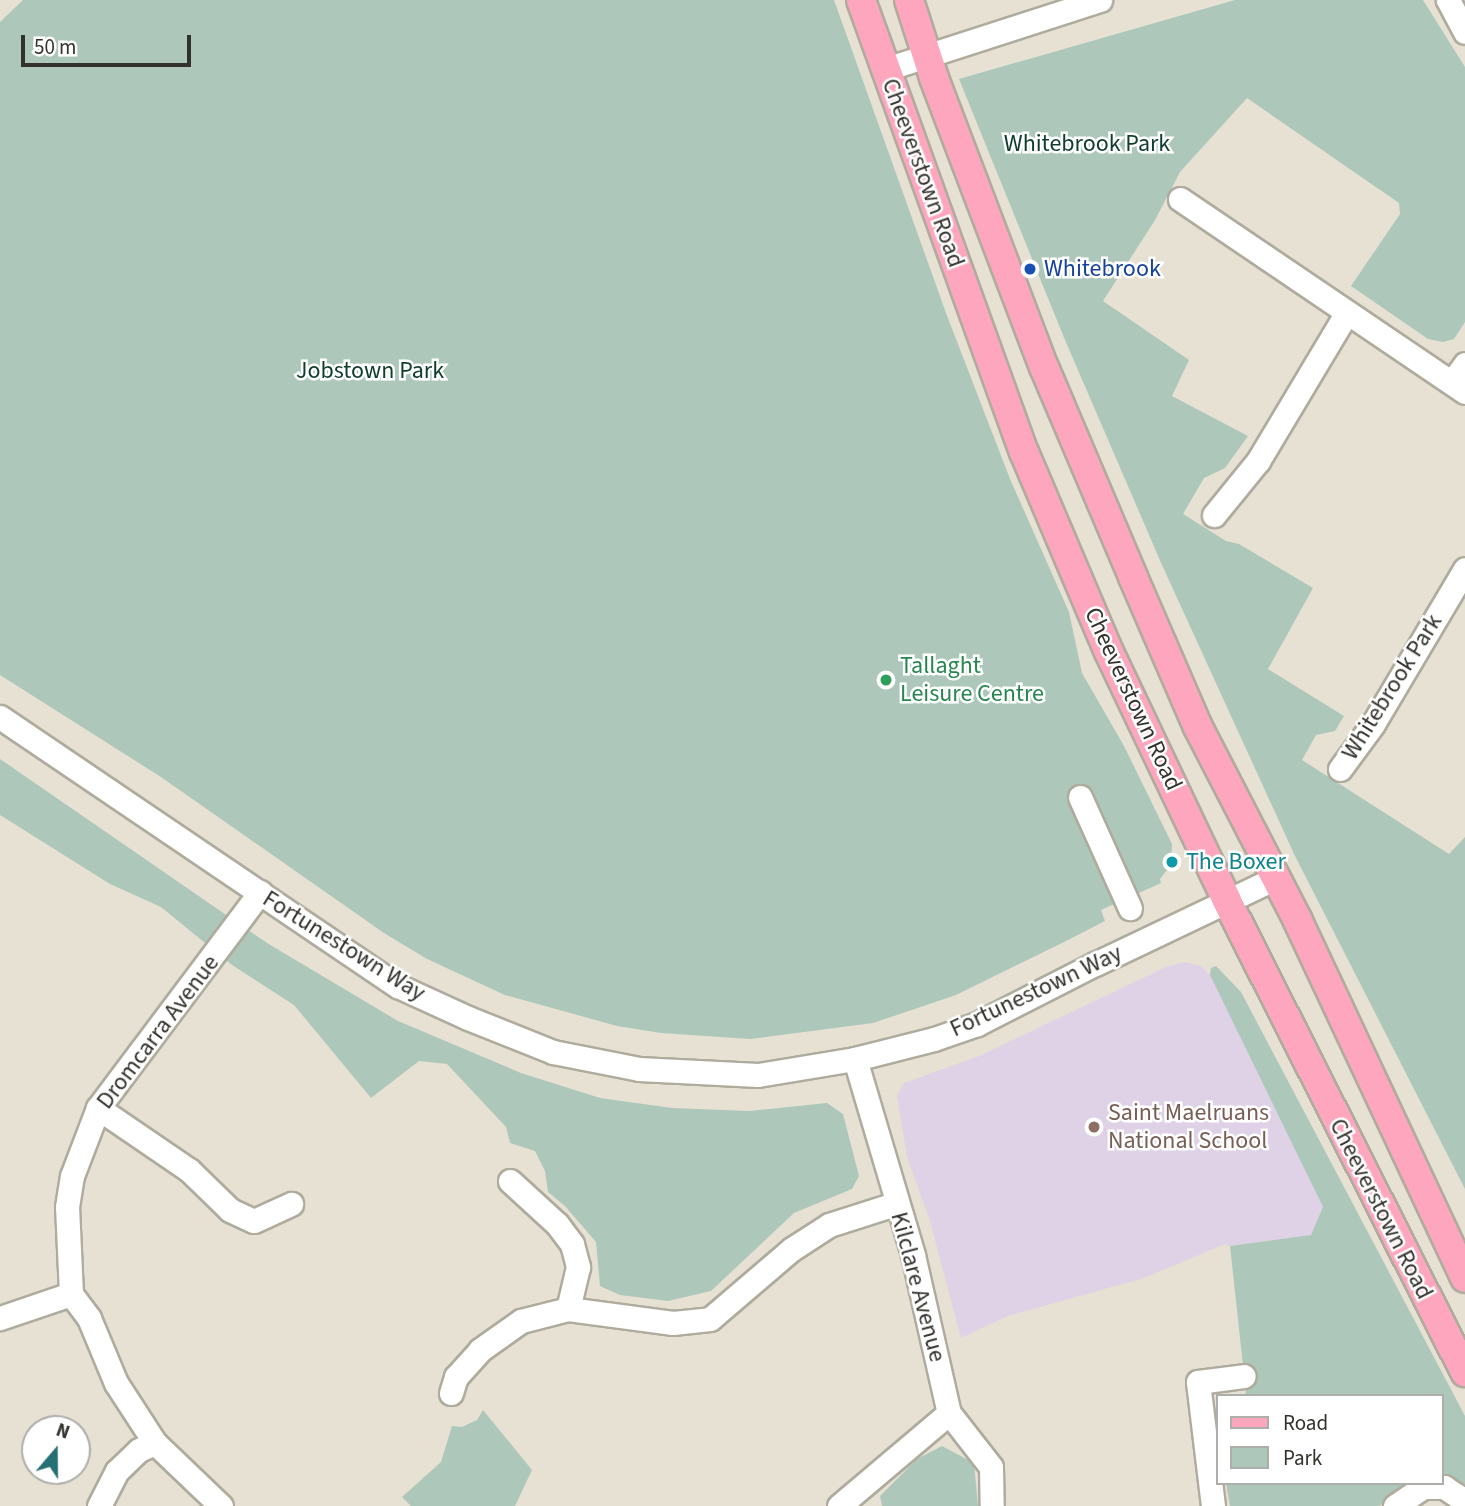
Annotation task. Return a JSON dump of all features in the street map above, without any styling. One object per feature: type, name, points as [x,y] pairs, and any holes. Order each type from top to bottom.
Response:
[{"type":"main road","name":"Cheeverstown Road","points":[[860,0],[1024,452],[1109,652],[1227,901],[1465,1373]]},
{"type":"main road","name":"Cheeverstown Road","points":[[909,0],[928,58],[1044,367],[1127,565],[1198,727],[1276,877],[1465,1278]]},
{"type":"street","points":[[886,69],[928,58],[1100,0]]},
{"type":"street","points":[[1448,0],[1465,32]]},
{"type":"street","points":[[1180,199],[1346,314],[1461,379]]},
{"type":"street","points":[[1214,515],[1258,461],[1346,314]]},
{"type":"street","name":"Whitebrook Park","points":[[1340,769],[1372,725],[1465,569]]},
{"type":"street","name":"Fortunestown Way","points":[[0,717],[398,986],[553,1052],[639,1069],[758,1075],[855,1059],[977,1024],[1276,877]]},
{"type":"street","points":[[1080,797],[1130,908]]},
{"type":"street","name":"Dromcarra Avenue","points":[[71,1294],[66,1207],[72,1175],[98,1108],[260,892]]},
{"type":"street","name":"Kilclare Avenue","points":[[855,1059],[895,1204],[913,1255],[949,1413],[991,1467],[992,1506]]},
{"type":"street","points":[[98,1108],[189,1170],[230,1210],[254,1221],[291,1204]]},
{"type":"street","points":[[510,1181],[556,1224],[572,1244],[578,1267],[568,1309]]},
{"type":"street","points":[[452,1393],[456,1377],[480,1350],[521,1321],[568,1309],[673,1324],[710,1319],[792,1249],[829,1225],[895,1204]]},
{"type":"street","points":[[0,1318],[71,1294],[89,1318],[116,1383],[155,1443],[221,1506]]},
{"type":"street","points":[[1213,1506],[1198,1382],[1244,1376]]},
{"type":"street","points":[[845,1504],[949,1413]]},
{"type":"street","points":[[99,1506],[117,1471],[139,1450],[155,1443]]},
{"type":"street","points":[[1395,1506],[1423,1487],[1444,1487],[1460,1497],[1465,1505]]},
{"type":"shaded area","name":"Saint Maelruans National School","points":[[1185,962],[1201,966],[1210,975],[1234,1017],[1323,1207],[1312,1235],[1230,1246],[1225,1244],[1144,1278],[1008,1316],[961,1338],[930,1221],[907,1157],[897,1096],[904,1083],[979,1056],[1166,967]]},
{"type":"green space","name":"Jobstown Park","points":[[23,0],[834,0],[946,313],[1010,479],[1069,612],[1082,673],[1124,746],[1172,844],[1171,865],[1160,879],[1161,883],[1101,910],[1105,921],[956,995],[873,1023],[750,1039],[661,1033],[617,1026],[505,995],[427,959],[384,933],[161,777],[0,675],[0,22]]},
{"type":"green space","name":"Whitebrook Park","points":[[1235,0],[1423,0],[1465,67],[1465,322],[1454,339],[1443,342],[1428,339],[1351,286],[1400,214],[1399,203],[1247,98],[1180,172],[1155,220],[1103,301],[1189,360],[1172,396],[1248,436],[1225,468],[1204,478],[1183,514],[1226,541],[1239,544],[1313,588],[1268,669],[1344,716],[1335,731],[1316,735],[1302,760],[1449,854],[1465,837],[1465,1189],[1295,856],[1162,565],[1065,340],[959,79]]},
{"type":"green space","points":[[0,759],[267,943],[398,1021],[521,1073],[600,1098],[672,1108],[749,1111],[827,1103],[843,1114],[859,1176],[852,1189],[794,1213],[711,1291],[668,1301],[620,1295],[600,1286],[596,1242],[565,1206],[548,1192],[545,1171],[535,1151],[510,1143],[506,1127],[447,1064],[419,1061],[371,1098],[294,1005],[232,965],[161,907],[110,884],[0,815]]},
{"type":"green space","points":[[1216,966],[1241,992],[1465,1416],[1465,1505],[1447,1474],[1444,1475],[1444,1394],[1244,1394],[1230,1246],[1311,1235],[1323,1207],[1210,975],[1211,968]]},
{"type":"green space","points":[[483,1410],[532,1470],[515,1506],[411,1506],[402,1497],[441,1462],[452,1426],[462,1427],[477,1420]]},
{"type":"green space","points":[[942,1446],[974,1463],[978,1506],[882,1506],[880,1496],[917,1459]]},
{"type":"green space","points":[[1226,1485],[1423,1485],[1379,1506],[1230,1506]]},
{"type":"place","name":"Whitebrook","points":[[1030,269]]},
{"type":"place","name":"Tallaght Leisure Centre","points":[[886,680]]},
{"type":"place","name":"The Boxer","points":[[1172,862]]},
{"type":"place","name":"Saint Maelruans National School","points":[[1094,1127]]}]
